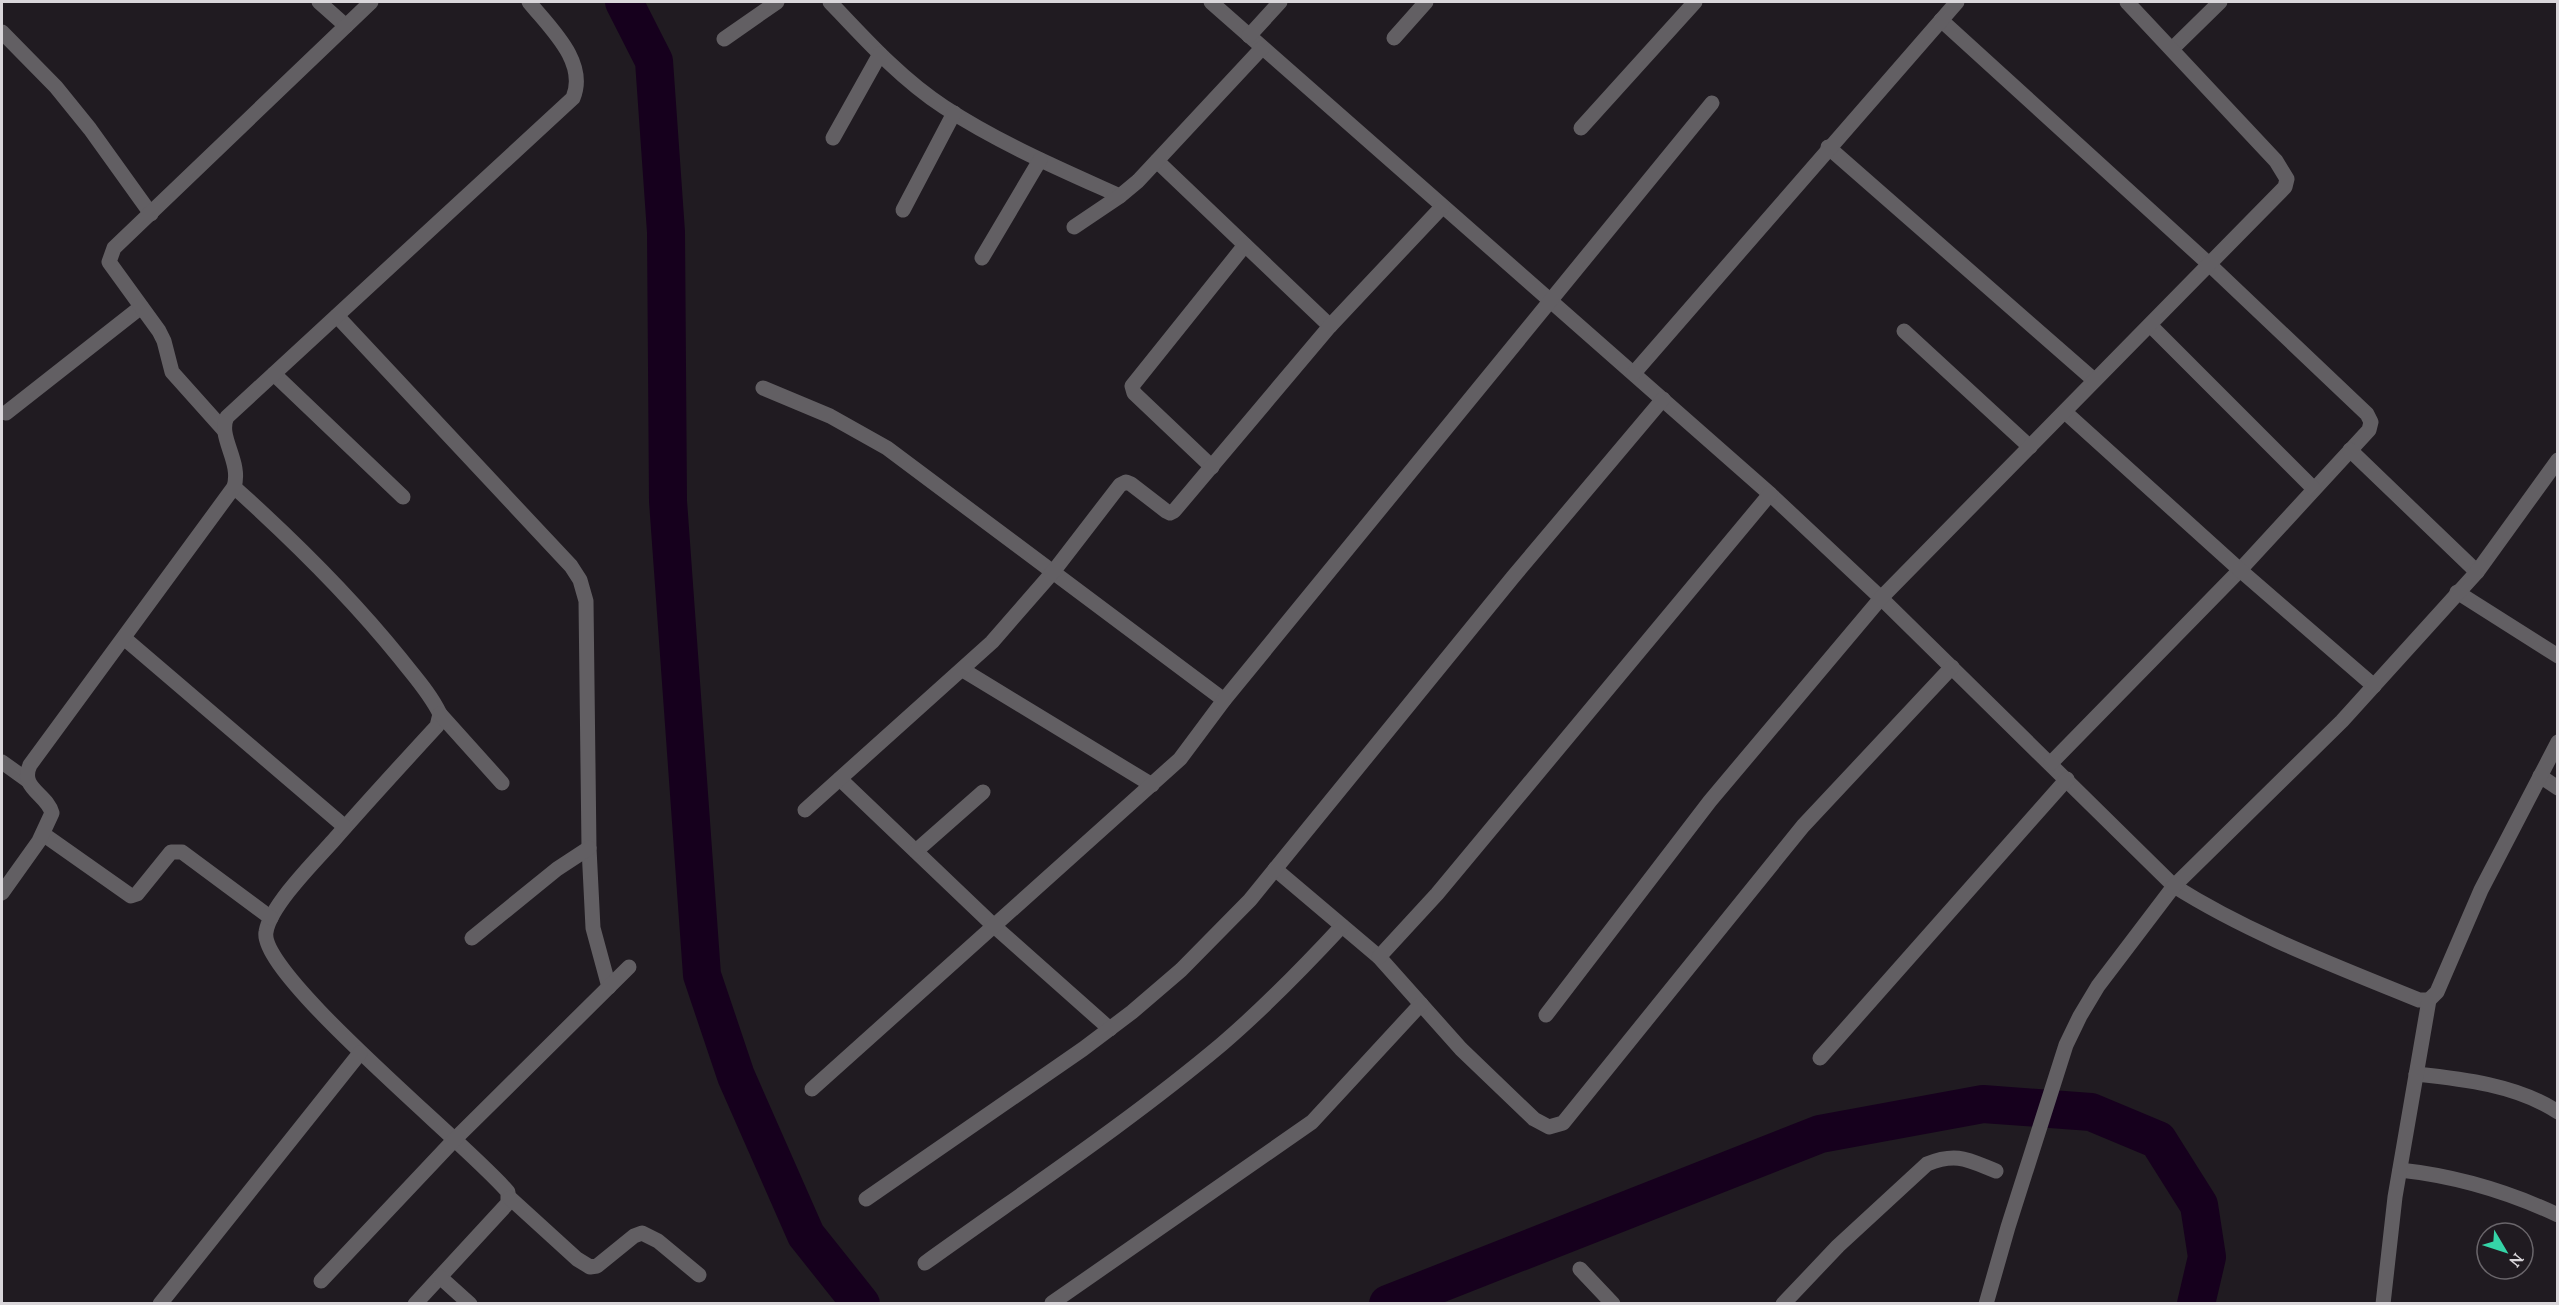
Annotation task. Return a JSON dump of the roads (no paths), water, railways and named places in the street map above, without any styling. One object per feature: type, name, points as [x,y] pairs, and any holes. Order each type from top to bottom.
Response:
[{"type":"street","points":[[319,2],[346,26]]},
{"type":"street","points":[[27,780],[26,773],[30,765],[234,487],[237,477],[236,464],[223,429],[172,372],[164,341],[109,262],[109,257],[114,248],[371,2]]},
{"type":"street","points":[[223,429],[224,422],[231,411],[573,98],[577,88],[576,72],[569,55],[529,2]]},
{"type":"street","points":[[724,39],[777,2]]},
{"type":"street","points":[[830,2],[880,54],[954,113],[989,135],[1120,196]]},
{"type":"street","points":[[1211,2],[1770,494],[1881,598],[2174,886],[2208,907],[2315,957],[2419,1000],[2429,1000]]},
{"type":"street","points":[[1249,36],[1280,2]]},
{"type":"street","points":[[1394,38],[1426,2]]},
{"type":"street","points":[[1581,128],[1695,2]]},
{"type":"street","points":[[1634,373],[1828,147],[1957,2]]},
{"type":"street","points":[[1546,1015],[1710,801],[1881,598],[2285,187],[2287,179],[2276,161],[2127,2]]},
{"type":"street","points":[[2172,49],[2220,2]]},
{"type":"street","points":[[1941,20],[2210,265],[2367,414],[2371,422],[2369,430],[2240,570],[2051,763]]},
{"type":"street","points":[[2,32],[63,95],[151,214]]},
{"type":"street","points":[[1074,227],[1120,196],[1157,161],[1262,48]]},
{"type":"street","points":[[833,138],[880,54]]},
{"type":"street","points":[[812,1089],[1180,759],[1224,700],[1550,299],[1712,104]]},
{"type":"street","points":[[903,210],[954,113]]},
{"type":"street","points":[[1828,147],[2094,380]]},
{"type":"street","points":[[982,258],[1040,160]]},
{"type":"street","points":[[1157,161],[1330,326]]},
{"type":"street","points":[[805,810],[992,642],[1053,572],[1120,485],[1126,482],[1131,484],[1170,513],[1212,467],[1330,326],[1442,207]]},
{"type":"street","points":[[1212,467],[1134,393],[1132,386],[1245,245]]},
{"type":"street","points":[[6,413],[141,307]]},
{"type":"street","points":[[337,316],[571,566],[580,580],[586,601],[589,848],[593,928],[609,987]]},
{"type":"street","points":[[2150,325],[2314,489]]},
{"type":"street","points":[[1904,331],[2030,447]]},
{"type":"street","points":[[274,374],[403,497]]},
{"type":"street","points":[[763,388],[830,416],[887,448],[1224,700]]},
{"type":"street","points":[[866,1198],[1110,1029],[1181,970],[1250,900],[1513,577],[1663,399]]},
{"type":"street","points":[[2065,411],[2240,570],[2374,686]]},
{"type":"street","points":[[2350,450],[2476,572]]},
{"type":"street","points":[[1986,1304],[2066,1045],[2098,986],[2174,886],[2374,686],[2476,572],[2558,460]]},
{"type":"street","points":[[234,487],[331,580],[385,639],[427,692],[440,714],[502,783]]},
{"type":"street","points":[[1380,957],[1437,894],[1770,494]]},
{"type":"street","points":[[2457,592],[2558,656]]},
{"type":"street","points":[[124,638],[345,827]]},
{"type":"street","points":[[1275,869],[1380,957],[1461,1049],[1534,1119],[1549,1127],[1563,1123],[1803,826],[1952,667]]},
{"type":"street","points":[[963,670],[1152,785]]},
{"type":"street","points":[[440,714],[437,726],[296,882],[271,918],[265,932],[266,944],[316,1008],[360,1053],[455,1139],[504,1187],[510,1198],[577,1259],[590,1267],[597,1266],[634,1236],[642,1233],[658,1241],[699,1275]]},
{"type":"street","points":[[2383,1304],[2400,1170],[2429,1000],[2437,992],[2481,890],[2558,742]]},
{"type":"street","points":[[2,762],[27,780],[52,810],[43,834],[2,893]]},
{"type":"street","points":[[2540,776],[2558,788]]},
{"type":"street","points":[[840,779],[994,926],[1110,1029]]},
{"type":"street","points":[[1820,1058],[2067,779]]},
{"type":"street","points":[[916,851],[983,792]]},
{"type":"street","points":[[43,834],[131,896],[137,894],[171,852],[182,852],[271,918]]},
{"type":"street","points":[[472,938],[557,869],[589,848]]},
{"type":"street","points":[[925,1263],[1118,1125],[1222,1044],[1304,966],[1342,926]]},
{"type":"street","points":[[321,1281],[455,1139],[629,967]]},
{"type":"street","points":[[1052,1303],[1312,1122],[1421,1004]]},
{"type":"street","points":[[160,1304],[360,1053]]},
{"type":"street","points":[[2416,1074],[2458,1078],[2513,1091],[2558,1112]]},
{"type":"street","points":[[1783,1304],[1838,1246],[1927,1164],[1944,1157],[1962,1158],[1996,1170]]},
{"type":"street","points":[[2400,1170],[2443,1175],[2483,1185],[2533,1203],[2558,1215]]},
{"type":"street","points":[[415,1304],[508,1203],[510,1198]]},
{"type":"street","points":[[1580,1269],[1613,1304]]},
{"type":"street","points":[[440,1277],[470,1304]]},
{"type":"waterway","points":[[624,2],[654,61],[666,232],[668,501],[702,975],[736,1076],[806,1235],[861,1304]]},
{"type":"waterway","points":[[1388,1304],[1820,1134],[1983,1104],[2091,1112],[2158,1140],[2199,1205],[2207,1257],[2196,1304]]}]
